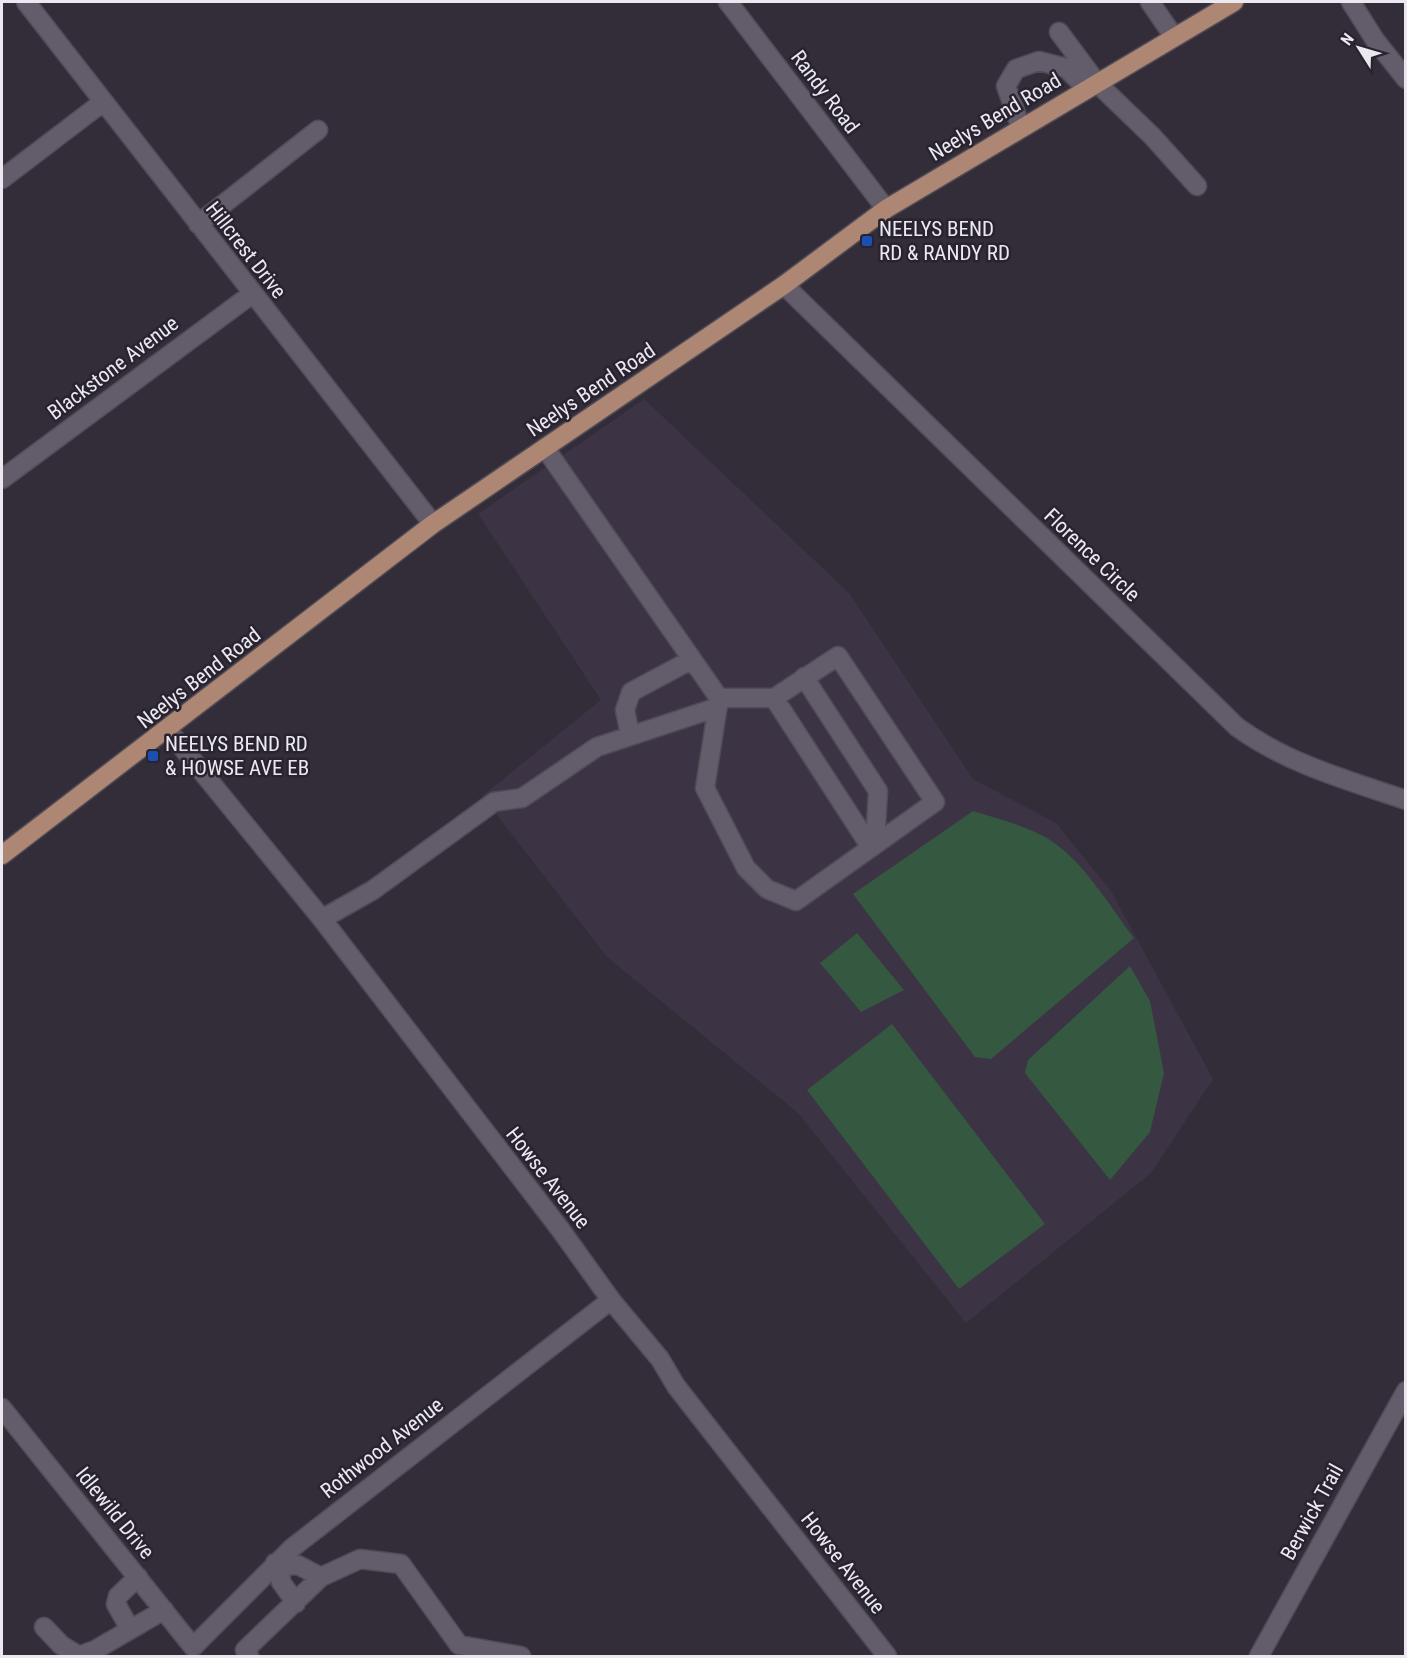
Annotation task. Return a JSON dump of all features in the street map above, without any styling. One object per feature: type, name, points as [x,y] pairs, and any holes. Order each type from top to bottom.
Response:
[{"type":"main road","name":"Neelys Bend Road","points":[[2,855],[168,730],[433,524],[784,285],[886,209],[1234,2]]},
{"type":"street","name":"Hillcrest Drive","points":[[26,2],[433,524]]},
{"type":"street","name":"Randy Road","points":[[728,2],[886,209]]},
{"type":"street","points":[[1150,2],[1174,37]]},
{"type":"street","points":[[1351,2],[1375,40],[1406,79]]},
{"type":"street","points":[[1059,32],[1092,86]]},
{"type":"street","points":[[1021,128],[1006,86],[1016,69],[1039,61],[1066,68],[1092,86],[1152,136],[1197,186]]},
{"type":"street","points":[[2,179],[103,102]]},
{"type":"street","points":[[198,224],[318,129]]},
{"type":"street","name":"Florence Circle","points":[[784,285],[1237,727],[1255,740],[1310,768],[1406,800]]},
{"type":"street","name":"Blackstone Avenue","points":[[2,479],[252,294]]},
{"type":"street","points":[[322,919],[373,890],[494,802],[522,798],[597,747],[718,702],[774,698],[838,656],[935,802],[870,846],[796,901],[767,889],[746,867],[705,788],[718,702],[545,448]]},
{"type":"street","points":[[630,735],[625,710],[631,692],[691,660]]},
{"type":"street","points":[[804,677],[878,791],[876,827],[870,846]]},
{"type":"street","points":[[774,698],[870,846]]},
{"type":"street","name":"Howse Avenue","points":[[168,730],[322,919],[472,1118],[560,1229],[611,1300],[660,1359],[676,1386],[887,1656]]},
{"type":"street","name":"Rothwood Avenue","points":[[192,1652],[278,1565],[358,1495],[611,1300]]},
{"type":"street","name":"Berwick Trail","points":[[1259,1656],[1406,1391]]},
{"type":"street","name":"Idlewild Drive","points":[[2,1408],[164,1610],[192,1652]]},
{"type":"street","points":[[249,1656],[245,1650],[321,1577],[360,1559],[400,1564],[459,1645],[521,1656]]},
{"type":"street","points":[[296,1603],[281,1582],[278,1565],[298,1565],[321,1577]]},
{"type":"street","points":[[130,1629],[116,1604],[118,1596],[138,1577]]},
{"type":"street","points":[[44,1627],[61,1646],[79,1656],[95,1650],[164,1610]]},
{"type":"shaded area","points":[[644,399],[849,593],[973,779],[1056,823],[1111,891],[1213,1079],[1151,1173],[966,1323],[798,1113],[607,957],[482,796],[601,700],[478,514]]},
{"type":"green space","points":[[973,811],[1029,829],[1060,848],[1095,884],[1134,938],[991,1059],[975,1057],[853,894]]},
{"type":"green space","points":[[857,933],[904,990],[861,1012],[820,963]]},
{"type":"green space","points":[[1130,966],[1150,1001],[1164,1073],[1150,1132],[1110,1180],[1025,1073],[1028,1060]]},
{"type":"green space","points":[[892,1024],[1045,1224],[959,1289],[807,1090]]},
{"type":"place","name":"NEELYS BEND RD & RANDY RD","points":[[867,241]]},
{"type":"place","name":"NEELYS BEND RD & HOWSE AVE EB","points":[[153,756]]}]
